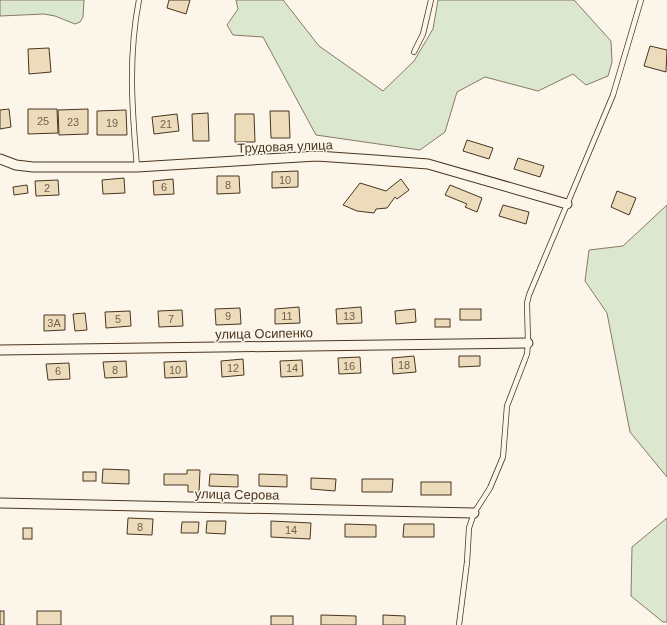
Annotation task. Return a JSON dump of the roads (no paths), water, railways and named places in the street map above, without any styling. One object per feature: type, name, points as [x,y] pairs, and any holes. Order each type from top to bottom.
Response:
[{"type":"street","name":"Трудовая улица","points":[[0,159],[16,165],[33,167],[137,167],[317,156],[420,164],[567,204]]},
{"type":"street","name":"улица Осипенко","points":[[0,350],[528,343]]},
{"type":"street","name":"улица Серова","points":[[0,504],[474,513]]},
{"type":"lane","points":[[137,167],[130,72],[134,24],[139,0]]},
{"type":"lane","points":[[414,52],[423,34],[431,0]]},
{"type":"lane","points":[[459,625],[467,562],[469,528],[474,513],[490,488],[503,457],[507,406],[523,364],[528,343],[527,303],[613,95],[641,0]]}]
